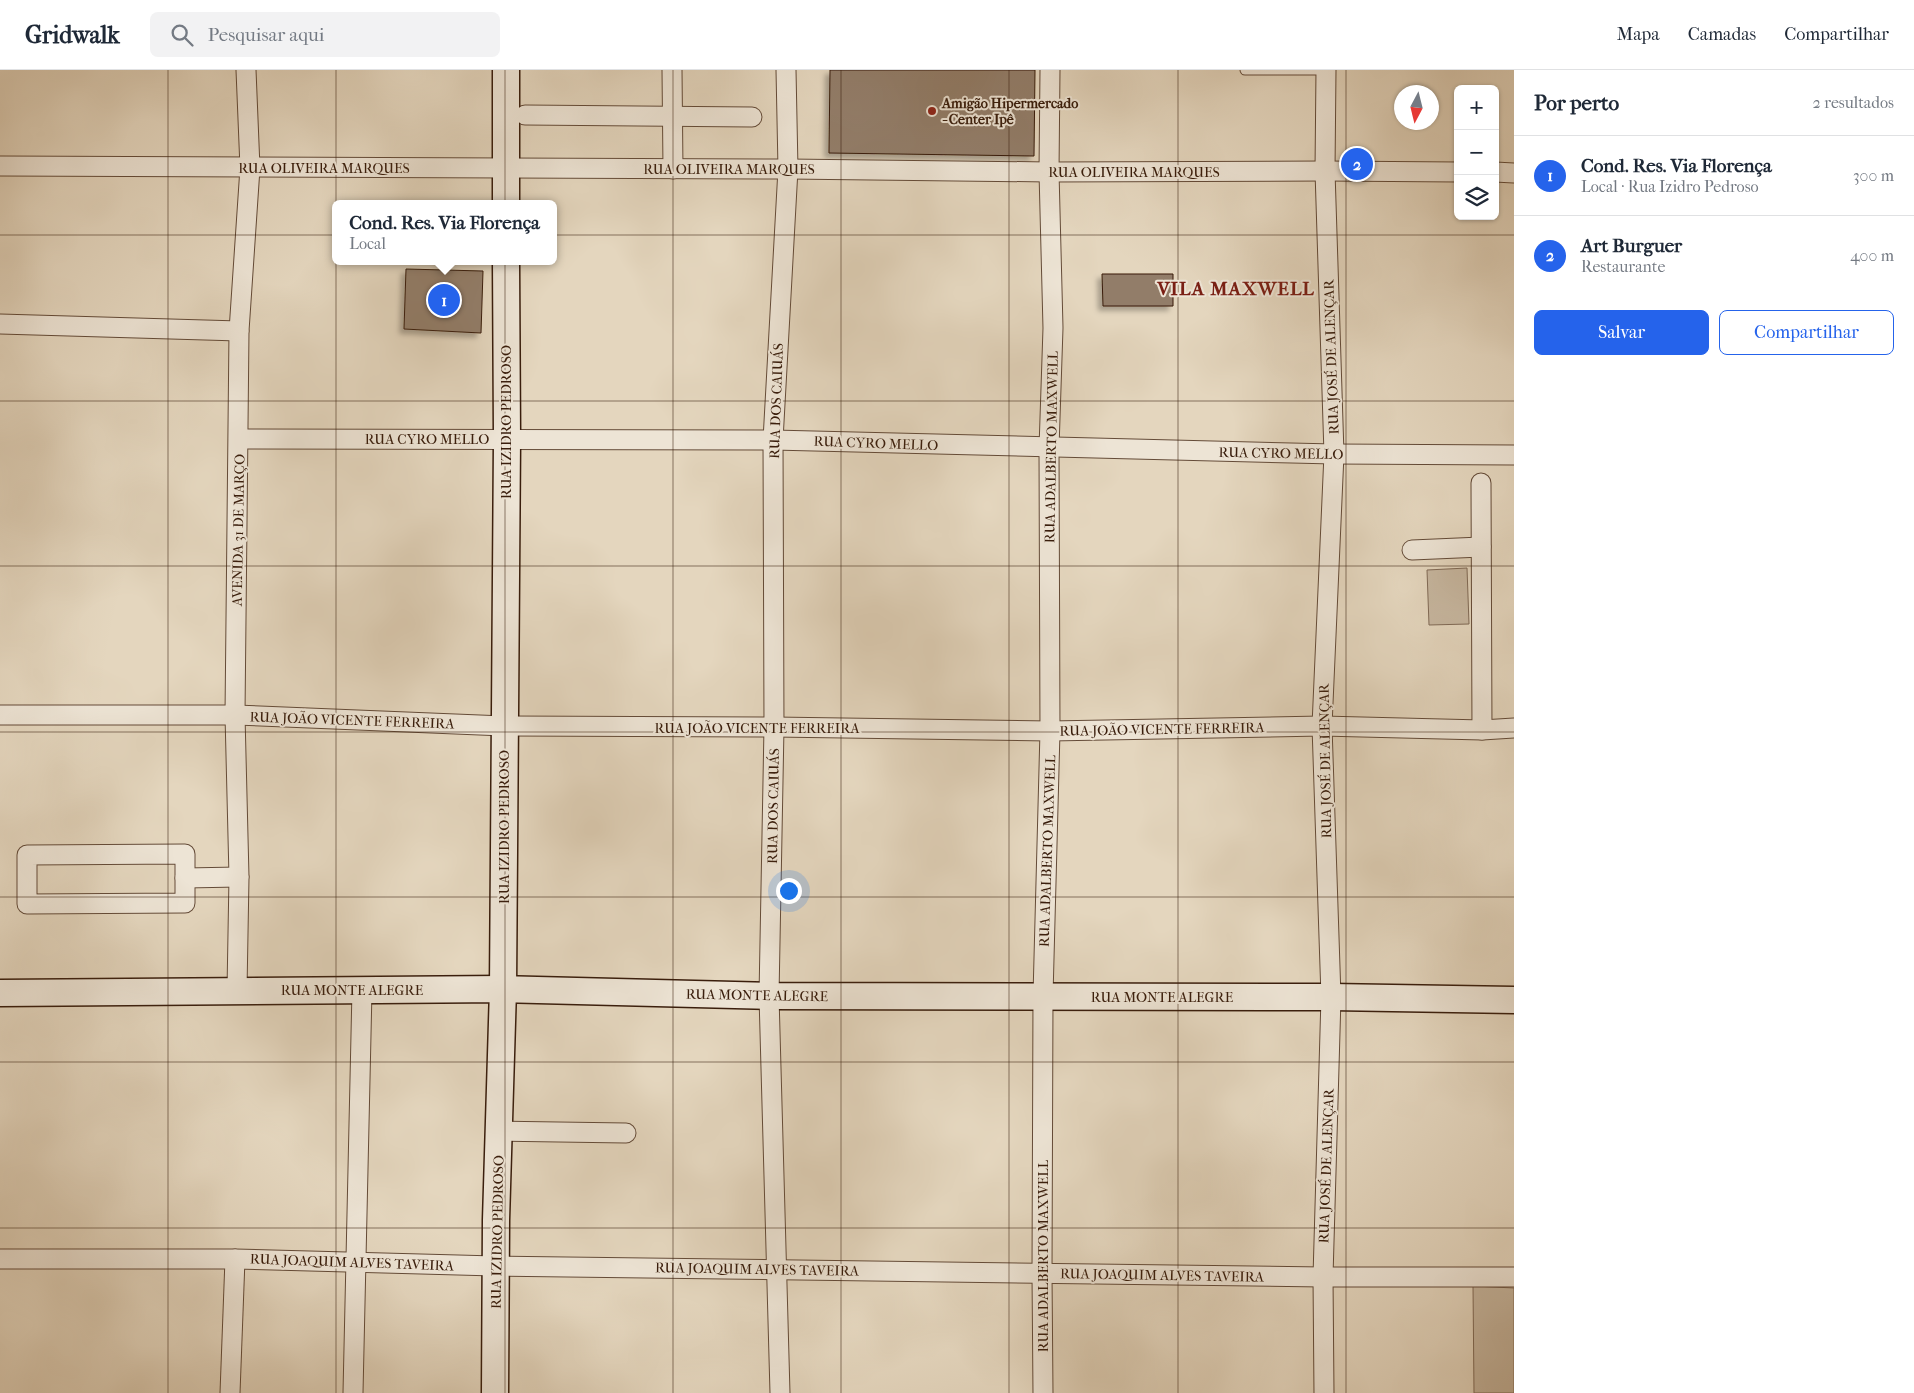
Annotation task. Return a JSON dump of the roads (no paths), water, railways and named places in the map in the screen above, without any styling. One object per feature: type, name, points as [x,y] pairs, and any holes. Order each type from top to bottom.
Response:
[{"type":"street","name":"AVENIDA 31 DE MARÇO","points":[[238,990],[239,877],[235,715],[239,331],[250,168],[246,70]]},
{"type":"street","points":[[506,70],[506,200]]},
{"type":"street","points":[[672,70],[673,169]]},
{"type":"street","name":"RUA DOS CAIUÁS","points":[[780,1393],[769,996],[774,727],[773,440],[788,169],[786,70]]},
{"type":"street","name":"RUA ADALBERTO MAXWELL","points":[[1043,1393],[1043,996],[1050,731],[1049,448],[1053,328],[1049,172],[1050,70]]},
{"type":"street","name":"RUA JOSÉ DE ALENÇAR","points":[[1324,1393],[1323,1277],[1331,997],[1322,726],[1334,454],[1326,171],[1326,70]]},
{"type":"street","points":[[525,116],[752,117]]},
{"type":"street","name":"RUA OLIVEIRA MARQUES","points":[[0,166],[788,169],[1049,172],[1454,172]]},
{"type":"street","points":[[1499,172],[1514,173]]},
{"type":"street","name":"RUA IZIDRO PEDROSO","points":[[495,1393],[495,1266],[503,989],[507,439],[506,265]]},
{"type":"street","points":[[0,324],[239,331]]},
{"type":"street","name":"RUA CYRO MELLO","points":[[239,439],[773,440],[1334,454],[1514,455]]},
{"type":"street","points":[[1481,483],[1482,730]]},
{"type":"street","points":[[1412,550],[1481,547]]},
{"type":"street","name":"RUA JOÃO VICENTE FERREIRA","points":[[0,715],[235,715],[504,726],[1050,731],[1322,726],[1482,730],[1514,728]]},
{"type":"street","points":[[185,854],[185,878],[185,903],[27,904],[27,855],[185,854]]},
{"type":"street","points":[[185,878],[239,877]]},
{"type":"street","name":"RUA MONTE ALEGRE","points":[[0,993],[503,989],[769,996],[1331,997],[1514,1000]]},
{"type":"street","points":[[353,1393],[362,990]]},
{"type":"street","points":[[498,1131],[626,1133]]},
{"type":"street","name":"RUA JOAQUIM ALVES TAVEIRA","points":[[0,1259],[235,1259],[495,1266],[777,1268],[1042,1274],[1514,1277]]},
{"type":"street","points":[[230,1393],[235,1259]]},
{"type":"lane","points":[[1245,70],[1319,70]]},
{"type":"place","name":"Amigão Hipermercado - Center Ipê","points":[[932,111]]},
{"type":"place","name":"Art Burguer","points":[[1357,164]]},
{"type":"place","name":"Cond. Res. Via Florença","points":[[444,300]]},
{"type":"district","name":"VILA MAXWELL","points":[[1236,288]]}]
